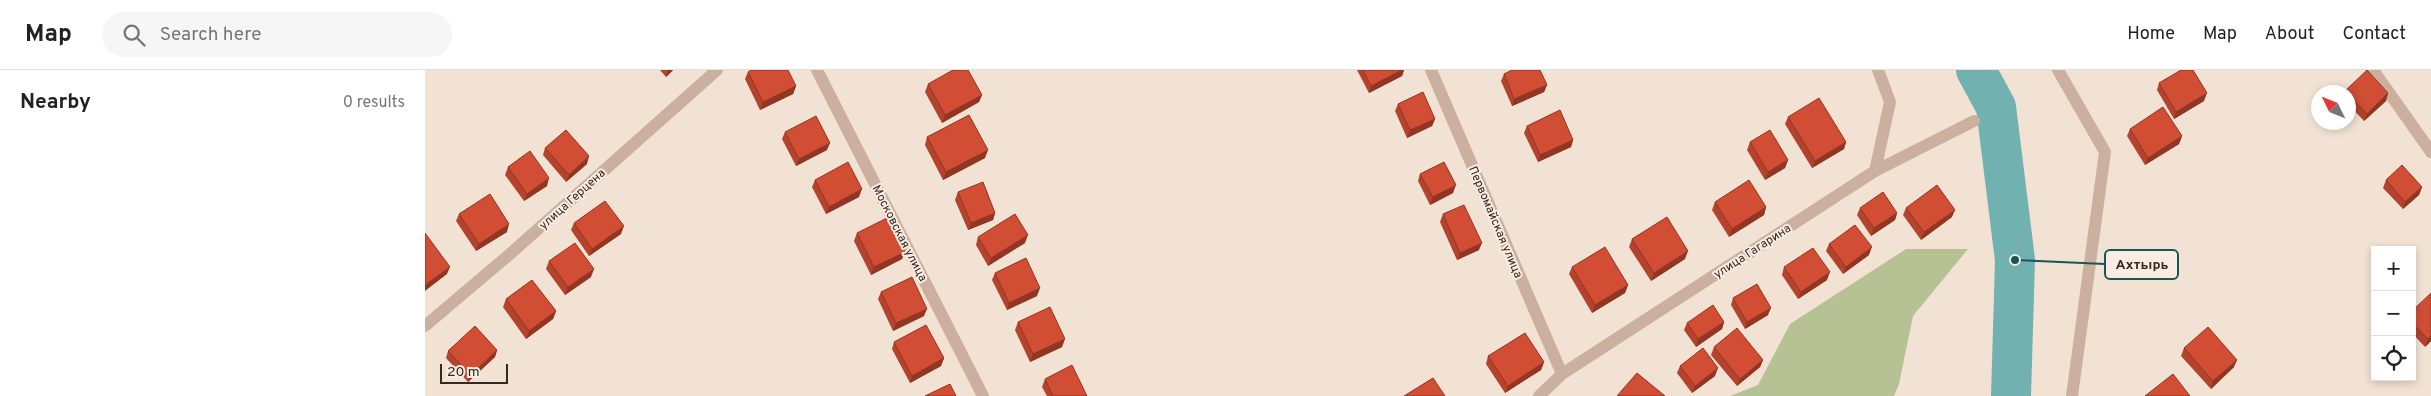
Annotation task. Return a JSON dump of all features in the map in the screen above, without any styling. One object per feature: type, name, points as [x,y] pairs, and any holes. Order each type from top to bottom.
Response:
[{"type":"street","name":"улица Герцена","points":[[425,326],[518,247],[717,70]]},
{"type":"street","name":"Московская улица","points":[[817,70],[983,396]]},
{"type":"street","name":"Первомайская улица","points":[[1431,70],[1561,374]]},
{"type":"street","points":[[1875,171],[1890,102],[1878,70]]},
{"type":"street","points":[[2058,70],[2105,152],[2072,396]]},
{"type":"street","points":[[2373,70],[2431,152]]},
{"type":"street","name":"улица Гагарина","points":[[1539,396],[1561,374],[1875,171],[1974,121]]},
{"type":"green space","points":[[1906,249],[1968,249],[1913,316],[1899,384],[1894,396],[1730,396],[1758,385],[1790,324]]},
{"type":"building","points":[[751,70],[788,70],[796,86],[763,102],[748,72]]},
{"type":"building","points":[[953,70],[968,70],[982,95],[945,115],[928,84]]},
{"type":"building","points":[[1363,70],[1402,70],[1371,86]]},
{"type":"building","points":[[1512,70],[1540,70],[1547,85],[1514,99],[1504,74]]},
{"type":"building","points":[[2181,70],[2193,70],[2207,93],[2176,112],[2159,83]]},
{"type":"building","points":[[2367,70],[2388,93],[2367,114],[2356,102],[2356,85],[2351,85]]},
{"type":"building","points":[[1423,92],[1435,119],[1410,130],[1398,104]]},
{"type":"building","points":[[1819,98],[1846,142],[1815,161],[1788,117]]},
{"type":"building","points":[[2163,107],[2182,136],[2148,158],[2130,129]]},
{"type":"building","points":[[1560,110],[1573,140],[1540,155],[1527,126]]},
{"type":"building","points":[[969,115],[988,150],[946,172],[927,137]]},
{"type":"building","points":[[816,116],[830,143],[799,159],[785,132]]},
{"type":"building","points":[[566,130],[589,156],[569,175],[545,148]]},
{"type":"building","points":[[1770,130],[1788,160],[1768,172],[1750,142]]},
{"type":"building","points":[[530,151],[549,178],[527,194],[508,167]]},
{"type":"building","points":[[848,162],[862,189],[829,207],[815,180]]},
{"type":"building","points":[[1444,162],[1456,185],[1433,197],[1420,174]]},
{"type":"building","points":[[2402,165],[2422,187],[2405,202],[2386,180]]},
{"type":"building","points":[[1749,180],[1766,207],[1732,229],[1715,202]]},
{"type":"building","points":[[983,182],[995,213],[971,223],[958,192]]},
{"type":"building","points":[[1937,185],[1955,210],[1924,232],[1906,208]]},
{"type":"building","points":[[1883,192],[1897,213],[1874,228],[1860,208]]},
{"type":"building","points":[[490,194],[509,224],[479,244],[459,214]]},
{"type":"building","points":[[605,201],[624,226],[592,249],[574,223]]},
{"type":"building","points":[[1464,205],[1482,243],[1460,253],[1443,214]]},
{"type":"building","points":[[1015,214],[1028,235],[991,258],[978,237]]},
{"type":"building","points":[[1667,217],[1688,251],[1654,273],[1632,239]]},
{"type":"building","points":[[887,218],[905,252],[874,267],[857,233]]},
{"type":"building","points":[[1855,225],[1872,247],[1846,267],[1829,244]]},
{"type":"building","points":[[425,233],[450,267],[425,285]]},
{"type":"building","points":[[575,243],[594,269],[568,287],[549,261]]},
{"type":"building","points":[[1605,247],[1628,285],[1595,305],[1572,267]]},
{"type":"building","points":[[1813,248],[1830,272],[1801,292],[1784,267]]},
{"type":"building","points":[[1026,258],[1040,288],[1009,303],[995,273]]},
{"type":"building","points":[[912,277],[927,309],[896,323],[881,292]]},
{"type":"building","points":[[532,280],[556,311],[529,331],[506,299]]},
{"type":"building","points":[[1757,284],[1771,308],[1747,322],[1733,298]]},
{"type":"building","points":[[2431,293],[2431,336],[2428,339],[2416,327],[2416,307]]},
{"type":"building","points":[[1713,305],[1724,322],[1698,339],[1687,323]]},
{"type":"building","points":[[1050,307],[1065,339],[1033,354],[1018,322]]},
{"type":"building","points":[[926,325],[944,358],[912,376],[894,342]]},
{"type":"building","points":[[475,326],[497,350],[471,375],[448,351]]},
{"type":"building","points":[[2208,327],[2237,360],[2213,381],[2184,348]]},
{"type":"building","points":[[1737,328],[1763,360],[1740,379],[1714,347]]},
{"type":"building","points":[[1525,333],[1544,362],[1508,386],[1488,356]]},
{"type":"building","points":[[1703,348],[1718,368],[1695,386],[1680,366]]},
{"type":"building","points":[[1072,365],[1087,396],[1053,396],[1045,379]]},
{"type":"building","points":[[1637,373],[1665,396],[1617,396]]},
{"type":"building","points":[[2173,374],[2190,396],[2145,396]]},
{"type":"building","points":[[1433,378],[1445,396],[1404,396]]},
{"type":"building","points":[[950,384],[956,396],[925,396]]},
{"type":"waterway","points":[[1976,70],[1996,107],[2015,260],[2011,396]]},
{"type":"place","name":"Ахтырь","points":[[2015,260]]}]
